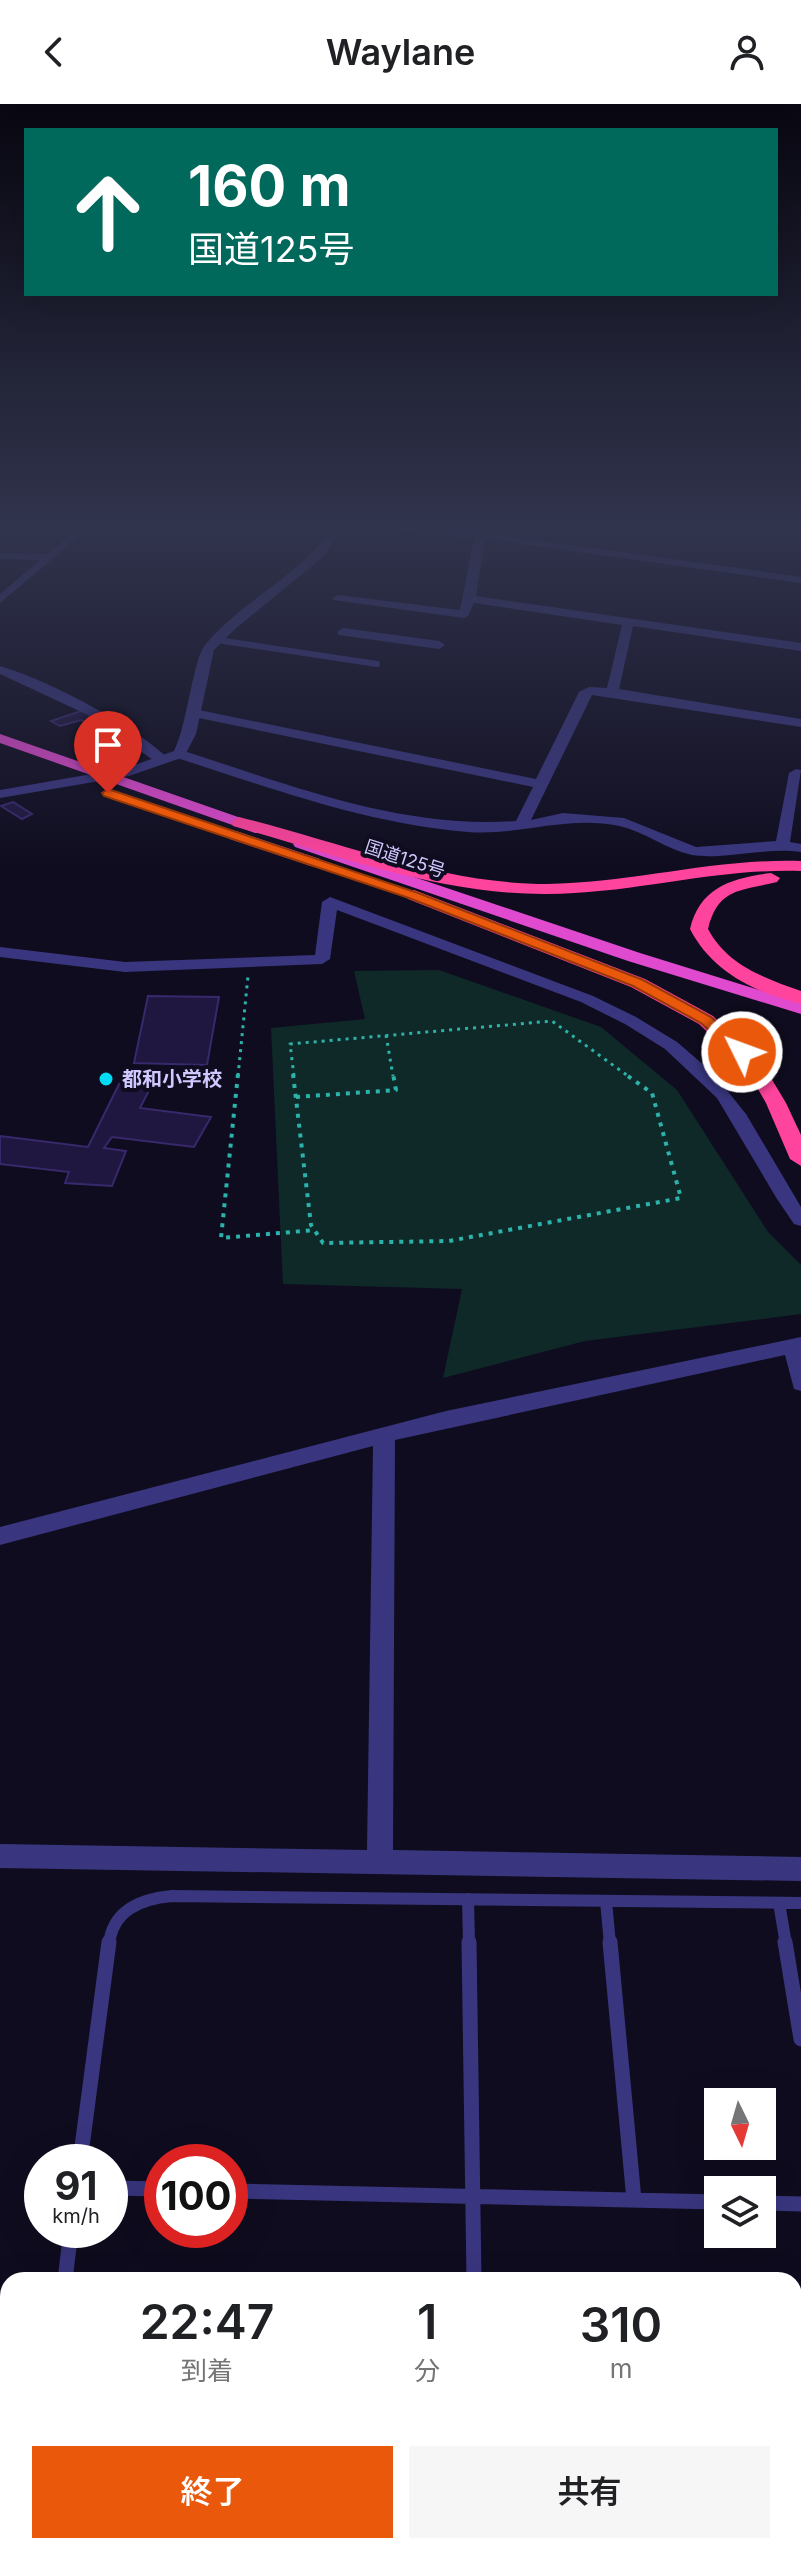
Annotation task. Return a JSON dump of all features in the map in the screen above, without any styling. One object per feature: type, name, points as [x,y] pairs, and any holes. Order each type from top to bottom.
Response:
[{"type":"highway","name":"国道125号","points":[[0,738],[634,957],[801,1009]]},
{"type":"highway","name":"国道125号","points":[[0,753],[75,781],[801,1023]]},
{"type":"highway","points":[[239,822],[434,875],[508,887],[600,886],[724,868],[801,866]]},
{"type":"highway","points":[[801,878],[768,878],[722,891],[709,900],[699,929],[712,953],[725,963],[801,998]]},
{"type":"highway","points":[[414,895],[638,983],[706,1020],[755,1067],[776,1103],[801,1159]]},
{"type":"street","points":[[179,754],[194,713],[208,649],[215,642]]},
{"type":"street","points":[[433,642],[439,645]]},
{"type":"street","points":[[612,692],[624,642]]},
{"type":"street","points":[[771,642],[801,647]]},
{"type":"street","points":[[0,670],[93,712],[164,761]]},
{"type":"street","points":[[522,824],[583,695],[589,691],[612,692],[801,723]]},
{"type":"street","points":[[194,713],[539,784]]},
{"type":"street","points":[[0,794],[106,777],[179,754],[366,813],[472,828],[563,817],[624,822],[694,851],[782,845],[801,848]]},
{"type":"street","points":[[782,845],[796,773],[801,774]]},
{"type":"street","points":[[0,952],[125,967],[322,959],[330,902],[614,1010],[697,1064],[736,1114],[801,1220]]},
{"type":"street","points":[[0,1536],[384,1435],[797,1345],[801,1384]]},
{"type":"street","points":[[380,1862],[384,1435]]},
{"type":"street","points":[[0,1856],[801,1869]]},
{"type":"lane","points":[[232,642],[377,664]]},
{"type":"lane","points":[[82,2144],[111,1926],[123,1912],[145,1899],[163,1896],[801,1903]]},
{"type":"lane","points":[[468,1899],[474,2272]]},
{"type":"lane","points":[[606,1901],[634,2200]]},
{"type":"lane","points":[[779,1903],[801,2039]]},
{"type":"lane","points":[[248,2191],[704,2202]]},
{"type":"lane","points":[[776,2203],[801,2204]]},
{"type":"lane","points":[[66,2272],[69,2248]]},
{"type":"path","points":[[249,962],[221,1238],[315,1230]]},
{"type":"path","points":[[552,1021],[652,1093],[681,1198],[449,1241],[323,1243],[315,1230],[311,1225],[290,1044],[386,1035],[552,1021]]},
{"type":"path","points":[[296,1097],[396,1090],[386,1035]]},
{"type":"green space","points":[[439,970],[601,1027],[677,1090],[768,1232],[801,1265],[801,1314],[585,1341],[443,1378],[462,1289],[283,1284],[271,1028],[365,1019],[354,971]]},
{"type":"building","points":[[84,710],[99,720],[88,724],[81,720],[60,726],[51,721]]},
{"type":"building","points":[[13,802],[32,814],[22,819],[1,806]]},
{"type":"building","points":[[148,996],[219,997],[207,1065],[134,1063]]},
{"type":"building","points":[[125,1072],[155,1079],[140,1108],[211,1117],[194,1147],[112,1137],[104,1148],[126,1151],[112,1186],[65,1183],[69,1172],[0,1164],[0,1136],[88,1147]]},
{"type":"place","name":"都和小学校","points":[[106,1079]]},
{"type":"route","points":[[108,793],[414,895],[638,983],[706,1020],[742,1052]]}]
